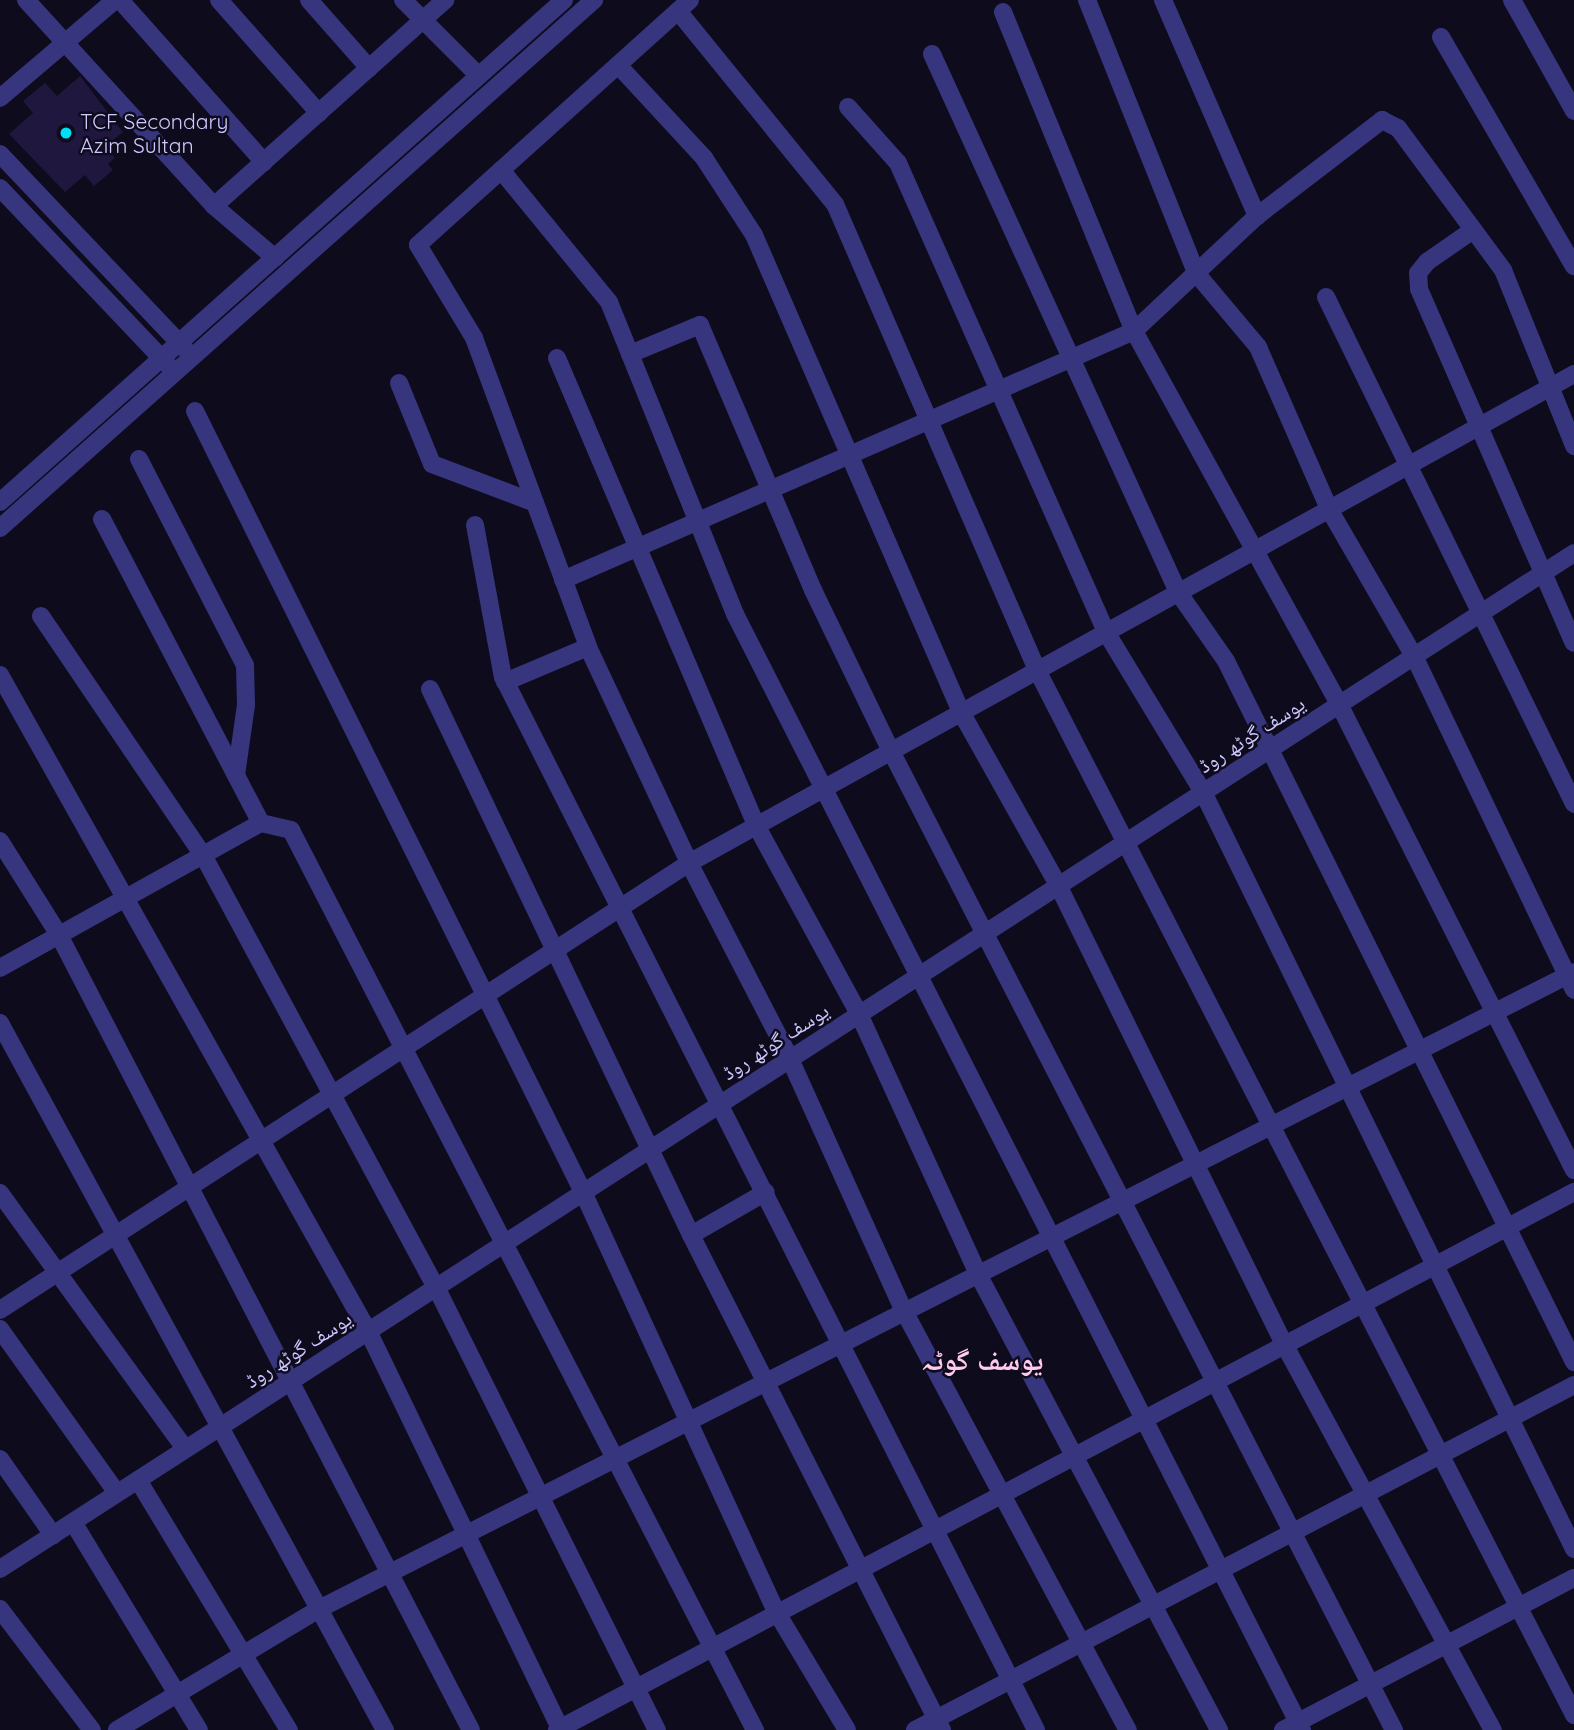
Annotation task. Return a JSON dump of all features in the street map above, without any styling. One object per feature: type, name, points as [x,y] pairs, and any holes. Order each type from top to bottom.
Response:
[{"type":"street","points":[[26,0],[214,206],[275,258]]},
{"type":"street","points":[[0,98],[117,0],[264,162]]},
{"type":"street","points":[[219,0],[319,113]]},
{"type":"street","points":[[309,0],[369,68]]},
{"type":"street","points":[[403,0],[421,22],[479,76]]},
{"type":"street","points":[[214,206],[445,0]]},
{"type":"street","points":[[0,502],[564,0]]},
{"type":"street","points":[[0,528],[594,0]]},
{"type":"street","points":[[117,1730],[319,1609],[1496,1012],[1572,979],[1414,656],[1329,509],[1258,347],[1196,272],[1087,0]]},
{"type":"street","points":[[1163,0],[1257,216]]},
{"type":"street","points":[[1512,0],[1574,111]]},
{"type":"street","points":[[1128,1730],[904,1311],[790,1059],[689,863],[588,648],[474,338],[418,245],[684,6],[835,204],[1037,670],[1128,840],[1516,1609],[1574,1715]]},
{"type":"street","points":[[1003,12],[1134,331],[1339,704],[1574,1170]]},
{"type":"street","points":[[1441,37],[1574,266]]},
{"type":"street","points":[[932,54],[1068,360],[1178,592],[1226,661],[1267,751],[1574,1362]]},
{"type":"street","points":[[618,65],[704,158],[754,235],[961,712],[1058,885],[1283,1342],[1493,1730]]},
{"type":"street","points":[[848,107],[898,163],[1001,389],[1106,632],[1203,792],[1574,1549]]},
{"type":"street","points":[[563,580],[1134,331],[1257,216],[1382,120],[1398,128],[1503,270],[1574,446]]},
{"type":"street","points":[[0,154],[177,344],[195,355]]},
{"type":"street","points":[[501,170],[609,302],[735,614],[922,974],[1222,1573],[1294,1728],[1368,1685],[1574,1578]]},
{"type":"street","points":[[0,188],[160,360],[177,371]]},
{"type":"street","points":[[1473,230],[1427,262],[1418,273],[1419,289],[1481,425],[1539,575],[1574,643]]},
{"type":"street","points":[[1326,297],[1412,464],[1480,613],[1574,804]]},
{"type":"street","points":[[630,354],[700,325],[891,751],[988,931],[1368,1685],[1394,1730]]},
{"type":"street","points":[[557,358],[634,550],[756,825],[859,1014],[978,1274],[1219,1730]]},
{"type":"street","points":[[0,1310],[689,863],[1574,374]]},
{"type":"street","points":[[399,383],[432,464],[535,503]]},
{"type":"street","points":[[195,411],[483,996],[583,1192],[777,1613],[847,1730]]},
{"type":"street","points":[[139,459],[244,665],[246,705],[236,775]]},
{"type":"street","points":[[103,519],[261,822],[291,831],[508,1241],[708,1649],[755,1730]]},
{"type":"street","points":[[475,525],[484,601],[505,682],[722,1102],[930,1531],[1012,1681],[1035,1730]]},
{"type":"street","name":"یوسف گوٹھ روڈ","points":[[0,1569],[1574,552]]},
{"type":"street","points":[[41,616],[203,855],[436,1287],[633,1689],[657,1730]]},
{"type":"street","points":[[505,682],[588,648]]},
{"type":"street","points":[[0,675],[129,896],[368,1331],[559,1730],[1505,1224],[1574,1192]]},
{"type":"street","points":[[430,689],[552,951],[654,1147],[691,1235],[857,1570],[939,1725]]},
{"type":"street","points":[[0,968],[261,822]]},
{"type":"street","points":[[0,841],[59,935],[293,1379],[471,1730]]},
{"type":"street","points":[[0,1023],[385,1730]]},
{"type":"street","points":[[691,1235],[766,1192]]},
{"type":"street","points":[[0,1193],[185,1450]]},
{"type":"street","points":[[0,1329],[117,1493]]},
{"type":"street","points":[[915,1730],[939,1725],[1012,1681],[1222,1573],[1574,1385]]},
{"type":"street","points":[[0,1459],[53,1535]]},
{"type":"street","points":[[138,1480],[289,1730]]},
{"type":"street","points":[[73,1522],[199,1730]]},
{"type":"street","points":[[0,1609],[92,1730]]},
{"type":"building","name":"TCF Secondary Azim Sultan","points":[[80,76],[123,132],[105,147],[115,158],[108,164],[113,170],[94,186],[85,175],[65,192],[9,134],[33,113],[23,101],[45,83],[57,96]]},
{"type":"place","name":"TCF Secondary Azim Sultan","points":[[66,133]]},
{"type":"district","name":"یوسف گوٹہ","points":[[982,1360]]}]
